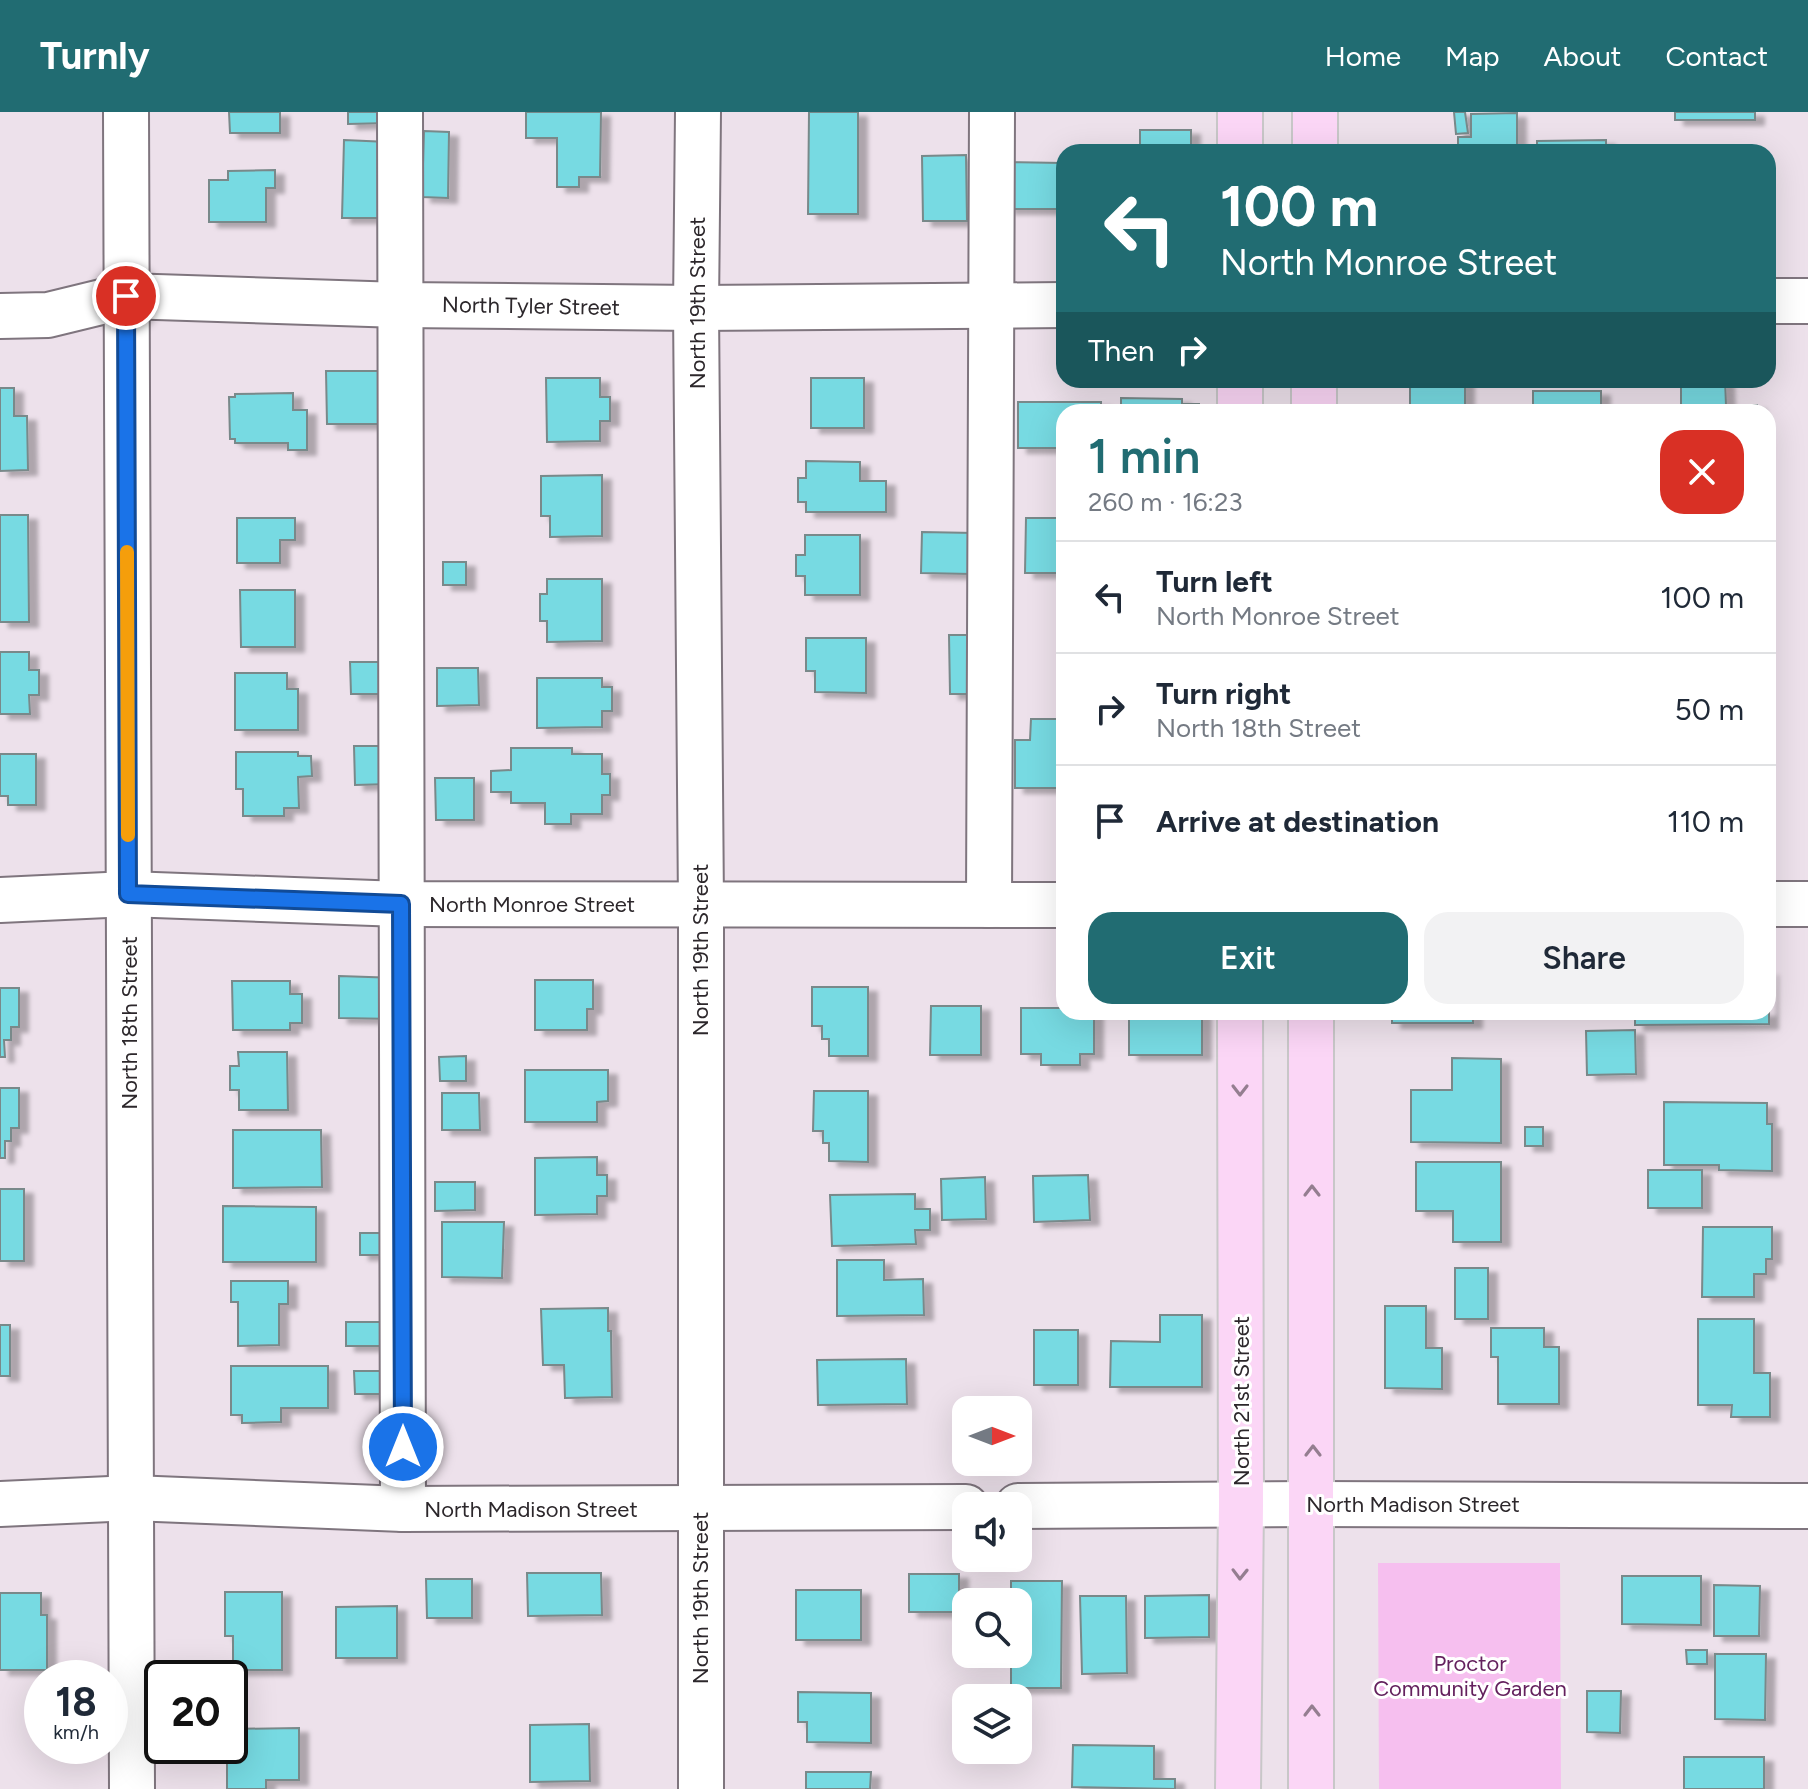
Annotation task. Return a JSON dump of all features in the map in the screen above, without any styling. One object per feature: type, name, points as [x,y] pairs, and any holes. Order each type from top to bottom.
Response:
[{"type":"main road","points":[[1240,112],[1240,144]]},
{"type":"main road","points":[[1315,112],[1315,144]]},
{"type":"main road","name":"North 21st Street","points":[[1238,1789],[1240,1020]]},
{"type":"main road","points":[[1311,1020],[1311,1789]]},
{"type":"street","name":"North 18th Street","points":[[126,112],[132,1789]]},
{"type":"street","points":[[400,112],[403,1509]]},
{"type":"street","name":"North 19th Street","points":[[698,112],[701,1789]]},
{"type":"street","points":[[989,905],[992,112]]},
{"type":"street","name":"North Tyler Street","points":[[0,316],[48,315],[126,296],[400,305],[696,308],[1056,305]]},
{"type":"street","points":[[1776,301],[1808,301]]},
{"type":"street","name":"North Monroe Street","points":[[0,900],[128,894],[401,904],[1056,905]]},
{"type":"street","points":[[1776,904],[1808,904]]},
{"type":"street","name":"North Madison Street","points":[[0,1504],[132,1498],[403,1509],[952,1507]]},
{"type":"street","name":"North Madison Street","points":[[1032,1506],[1808,1506]]},
{"type":"green space","name":"Proctor Community Garden","points":[[1378,1563],[1560,1563],[1561,1789],[1379,1789]]},
{"type":"building","points":[[229,112],[280,112],[280,133],[230,133]]},
{"type":"building","points":[[348,112],[388,112],[388,123],[348,124]]},
{"type":"building","points":[[526,112],[601,112],[600,177],[579,177],[579,187],[557,187],[557,138],[526,138]]},
{"type":"building","points":[[809,112],[858,112],[858,214],[808,214]]},
{"type":"building","points":[[1454,112],[1465,112],[1468,133],[1456,134]]},
{"type":"building","points":[[1675,112],[1755,112],[1755,120],[1675,120]]},
{"type":"building","points":[[1517,113],[1517,144],[1458,144],[1458,137],[1471,137],[1471,114]]},
{"type":"building","points":[[1140,130],[1191,130],[1191,144],[1140,144]]},
{"type":"building","points":[[424,131],[449,132],[448,198],[422,197]]},
{"type":"building","points":[[344,140],[388,142],[386,218],[342,218]]},
{"type":"building","points":[[1606,140],[1606,144],[1537,144],[1537,141]]},
{"type":"building","points":[[966,155],[967,221],[923,221],[922,156]]},
{"type":"building","points":[[1006,162],[1056,163],[1056,209],[1006,209]]},
{"type":"building","points":[[275,170],[275,188],[266,188],[266,222],[209,222],[209,180],[228,180],[228,171]]},
{"type":"building","points":[[326,371],[398,371],[398,424],[327,424]]},
{"type":"building","points":[[546,378],[600,378],[600,397],[610,397],[610,421],[600,421],[600,441],[547,442]]},
{"type":"building","points":[[811,378],[864,378],[864,428],[811,428]]},
{"type":"building","points":[[0,388],[14,388],[14,416],[27,416],[28,470],[0,471]]},
{"type":"building","points":[[1410,388],[1465,388],[1465,404],[1410,404]]},
{"type":"building","points":[[1681,388],[1725,388],[1726,404],[1681,404]]},
{"type":"building","points":[[1533,391],[1601,391],[1601,404],[1533,404]]},
{"type":"building","points":[[293,393],[293,410],[307,410],[307,450],[288,450],[288,443],[235,443],[235,439],[230,439],[229,397],[235,397],[235,394]]},
{"type":"building","points":[[1121,398],[1182,399],[1182,404],[1121,404]]},
{"type":"building","points":[[1018,402],[1101,402],[1056,404],[1056,448],[1018,448]]},
{"type":"building","points":[[806,461],[860,462],[860,481],[886,481],[886,512],[806,512],[806,502],[798,502],[798,478],[806,478]]},
{"type":"building","points":[[602,475],[602,536],[550,537],[550,516],[541,516],[541,476]]},
{"type":"building","points":[[0,515],[28,515],[29,622],[0,622]]},
{"type":"building","points":[[237,518],[295,518],[295,540],[280,540],[280,563],[237,563]]},
{"type":"building","points":[[1026,518],[1056,518],[1056,573],[1025,573]]},
{"type":"building","points":[[922,532],[974,533],[972,574],[921,573]]},
{"type":"building","points":[[805,535],[860,535],[860,595],[805,595],[805,576],[796,576],[796,555],[805,555]]},
{"type":"building","points":[[443,562],[466,562],[466,585],[443,585]]},
{"type":"building","points":[[547,579],[602,579],[602,641],[547,642],[547,621],[540,621],[540,594],[547,594]]},
{"type":"building","points":[[240,590],[295,590],[295,647],[241,647]]},
{"type":"building","points":[[949,635],[975,635],[975,694],[950,694]]},
{"type":"building","points":[[806,638],[866,638],[866,693],[815,692],[815,671],[806,671]]},
{"type":"building","points":[[0,652],[29,652],[29,670],[39,670],[39,695],[29,695],[30,714],[0,714]]},
{"type":"building","points":[[350,662],[390,662],[390,694],[351,694]]},
{"type":"building","points":[[437,668],[478,668],[479,705],[437,706]]},
{"type":"building","points":[[235,673],[287,673],[287,689],[298,689],[298,730],[235,730]]},
{"type":"building","points":[[537,678],[602,678],[602,687],[612,687],[612,711],[602,711],[602,727],[537,728]]},
{"type":"building","points":[[1031,719],[1056,719],[1056,788],[1015,788],[1015,740],[1030,740]]},
{"type":"building","points":[[354,746],[390,746],[390,784],[355,785]]},
{"type":"building","points":[[511,748],[572,748],[572,754],[602,754],[602,774],[610,774],[610,795],[602,795],[602,814],[571,814],[571,824],[545,824],[545,803],[511,803],[511,792],[491,792],[491,771],[511,770]]},
{"type":"building","points":[[236,752],[298,752],[298,756],[311,756],[312,776],[298,777],[299,808],[284,808],[284,816],[243,816],[243,789],[236,789]]},
{"type":"building","points":[[0,754],[36,754],[36,805],[8,805],[8,796],[0,796]]},
{"type":"building","points":[[435,778],[474,778],[474,820],[436,820]]},
{"type":"building","points":[[339,976],[398,978],[396,1019],[339,1018]]},
{"type":"building","points":[[535,980],[593,980],[593,1009],[587,1009],[587,1030],[535,1030]]},
{"type":"building","points":[[232,981],[290,981],[290,994],[302,994],[302,1023],[290,1023],[290,1030],[233,1030]]},
{"type":"building","points":[[812,987],[868,987],[868,1056],[829,1056],[829,1039],[822,1039],[822,1026],[812,1026]]},
{"type":"building","points":[[0,988],[19,988],[19,1027],[11,1027],[11,1040],[4,1040],[5,1057],[0,1057]]},
{"type":"building","points":[[931,1006],[981,1006],[981,1055],[930,1055]]},
{"type":"building","points":[[1021,1008],[1056,1008],[1056,1020],[1094,1020],[1094,1054],[1080,1054],[1080,1065],[1041,1065],[1041,1054],[1021,1054]]},
{"type":"building","points":[[1129,1020],[1202,1020],[1202,1055],[1129,1055]]},
{"type":"building","points":[[1392,1020],[1473,1020],[1473,1023],[1392,1023]]},
{"type":"building","points":[[1635,1020],[1769,1020],[1769,1024],[1635,1025]]},
{"type":"building","points":[[1635,1030],[1636,1074],[1587,1075],[1586,1031]]},
{"type":"building","points":[[238,1052],[287,1052],[288,1110],[239,1110],[239,1090],[230,1090],[230,1066],[239,1066]]},
{"type":"building","points":[[466,1056],[466,1081],[440,1081],[439,1057]]},
{"type":"building","points":[[1452,1058],[1501,1059],[1501,1143],[1411,1142],[1411,1090],[1452,1090]]},
{"type":"building","points":[[525,1070],[608,1070],[608,1101],[597,1102],[597,1122],[525,1122]]},
{"type":"building","points":[[0,1088],[19,1088],[19,1128],[11,1128],[11,1141],[5,1141],[5,1158],[0,1158]]},
{"type":"building","points":[[814,1091],[868,1091],[868,1162],[829,1161],[829,1143],[823,1143],[823,1131],[813,1131]]},
{"type":"building","points":[[442,1093],[479,1093],[480,1130],[442,1130]]},
{"type":"building","points":[[1664,1102],[1767,1103],[1767,1124],[1772,1124],[1772,1171],[1719,1170],[1719,1165],[1664,1165]]},
{"type":"building","points":[[1525,1127],[1543,1127],[1543,1146],[1525,1146]]},
{"type":"building","points":[[233,1130],[321,1130],[322,1187],[233,1188]]},
{"type":"building","points":[[597,1157],[597,1175],[607,1175],[607,1196],[597,1196],[597,1214],[535,1215],[535,1158]]},
{"type":"building","points":[[1416,1162],[1501,1162],[1501,1242],[1453,1242],[1453,1211],[1416,1211]]},
{"type":"building","points":[[1648,1170],[1702,1170],[1702,1208],[1648,1208]]},
{"type":"building","points":[[1088,1175],[1090,1220],[1034,1222],[1033,1176]]},
{"type":"building","points":[[985,1177],[986,1219],[942,1220],[941,1179]]},
{"type":"building","points":[[435,1182],[475,1182],[475,1210],[435,1211]]},
{"type":"building","points":[[0,1189],[24,1189],[24,1261],[0,1261]]},
{"type":"building","points":[[915,1194],[915,1209],[930,1209],[930,1230],[915,1230],[916,1244],[832,1246],[830,1195]]},
{"type":"building","points":[[223,1206],[316,1207],[316,1262],[223,1262]]},
{"type":"building","points":[[442,1222],[504,1222],[502,1278],[442,1277]]},
{"type":"building","points":[[1703,1227],[1772,1227],[1772,1259],[1766,1259],[1766,1274],[1754,1274],[1754,1297],[1702,1297]]},
{"type":"building","points":[[360,1233],[392,1233],[392,1255],[360,1255]]},
{"type":"building","points":[[837,1260],[884,1260],[884,1280],[923,1279],[924,1315],[837,1316]]},
{"type":"building","points":[[1455,1268],[1488,1268],[1488,1319],[1455,1319]]},
{"type":"building","points":[[231,1281],[288,1281],[288,1304],[279,1304],[279,1345],[238,1346],[238,1302],[231,1302]]},
{"type":"building","points":[[1385,1306],[1426,1306],[1426,1348],[1442,1348],[1442,1389],[1385,1388]]},
{"type":"building","points":[[608,1308],[612,1397],[565,1398],[564,1365],[543,1365],[541,1309]]},
{"type":"building","points":[[1160,1315],[1202,1315],[1202,1387],[1110,1387],[1111,1341],[1160,1342]]},
{"type":"building","points":[[1698,1319],[1754,1319],[1754,1373],[1770,1373],[1770,1417],[1731,1417],[1732,1405],[1698,1405]]},
{"type":"building","points":[[346,1322],[386,1322],[386,1346],[346,1346]]},
{"type":"building","points":[[0,1325],[10,1325],[10,1376],[0,1376]]},
{"type":"building","points":[[1491,1328],[1544,1328],[1544,1347],[1559,1347],[1559,1404],[1498,1404],[1498,1357],[1491,1357]]},
{"type":"building","points":[[1034,1330],[1078,1330],[1078,1385],[1034,1385]]},
{"type":"building","points":[[906,1359],[907,1404],[818,1405],[817,1360]]},
{"type":"building","points":[[231,1366],[328,1366],[328,1408],[281,1408],[281,1422],[242,1423],[242,1415],[231,1415]]},
{"type":"building","points":[[354,1371],[392,1371],[392,1394],[355,1394]]},
{"type":"building","points":[[527,1573],[601,1573],[602,1615],[528,1616]]},
{"type":"building","points":[[909,1574],[959,1574],[959,1588],[952,1588],[952,1612],[909,1612]]},
{"type":"building","points":[[1622,1576],[1701,1576],[1701,1625],[1622,1624]]},
{"type":"building","points":[[426,1579],[472,1579],[472,1618],[427,1618]]},
{"type":"building","points":[[1011,1581],[1062,1581],[1061,1688],[1011,1684],[1011,1668],[1032,1668],[1032,1588],[1011,1588]]},
{"type":"building","points":[[1714,1585],[1760,1586],[1759,1636],[1714,1636]]},
{"type":"building","points":[[796,1590],[861,1590],[861,1640],[796,1640]]},
{"type":"building","points":[[225,1592],[282,1592],[282,1670],[248,1670],[248,1660],[233,1660],[233,1636],[225,1636]]},
{"type":"building","points":[[0,1593],[41,1593],[41,1615],[47,1615],[47,1660],[24,1660],[24,1670],[0,1670]]},
{"type":"building","points":[[1209,1595],[1209,1637],[1145,1638],[1145,1596]]},
{"type":"building","points":[[1080,1596],[1126,1596],[1127,1673],[1082,1674]]},
{"type":"building","points":[[397,1606],[397,1658],[336,1658],[336,1607]]},
{"type":"building","points":[[1686,1650],[1707,1650],[1707,1664],[1687,1664]]},
{"type":"building","points":[[1715,1654],[1766,1654],[1765,1720],[1715,1719]]},
{"type":"building","points":[[1587,1691],[1621,1691],[1620,1733],[1587,1732]]},
{"type":"building","points":[[798,1692],[871,1693],[871,1743],[807,1742],[807,1722],[798,1722]]},
{"type":"building","points":[[589,1724],[590,1781],[530,1782],[530,1725]]},
{"type":"building","points":[[299,1728],[299,1780],[266,1780],[266,1789],[227,1789],[227,1764],[248,1764],[248,1729]]},
{"type":"building","points":[[1073,1745],[1154,1746],[1154,1779],[1175,1779],[1175,1789],[1072,1787]]},
{"type":"building","points":[[1684,1757],[1764,1757],[1764,1789],[1684,1789]]},
{"type":"building","points":[[806,1772],[871,1772],[870,1789],[806,1789]]},
{"type":"slow traffic","points":[[127,552],[128,835]]},
{"type":"route","points":[[126,296],[128,894],[401,904],[403,1447]]}]
